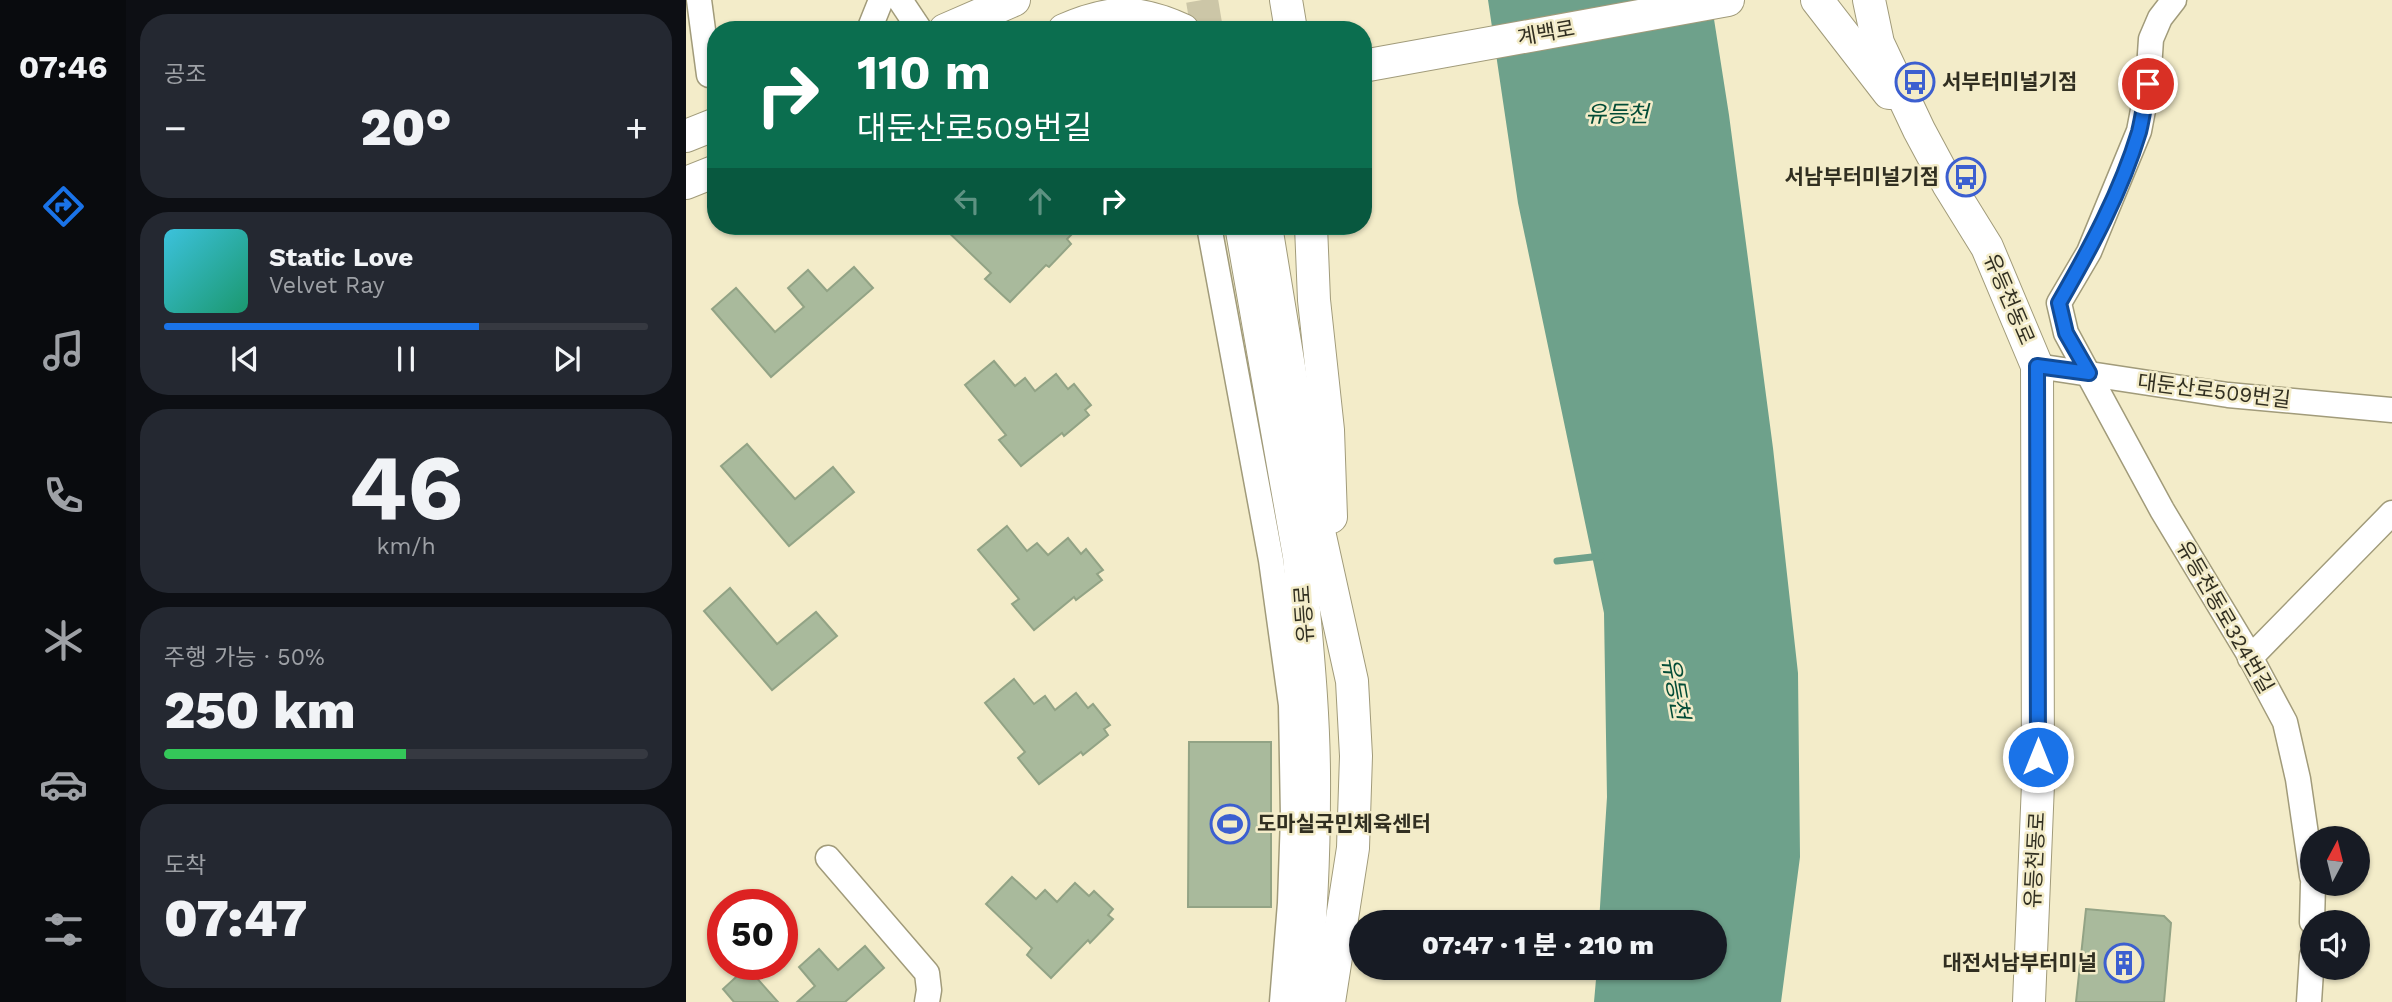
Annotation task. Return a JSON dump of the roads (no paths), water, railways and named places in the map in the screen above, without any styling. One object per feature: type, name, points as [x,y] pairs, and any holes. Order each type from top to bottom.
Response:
[{"type":"main road","points":[[966,21],[1014,0]]},
{"type":"main road","points":[[1286,0],[1290,21]]},
{"type":"main road","name":"계백로","points":[[1372,64],[1728,0]]},
{"type":"main road","points":[[1817,0],[1919,130]]},
{"type":"main road","name":"유등천동로","points":[[1869,0],[1878,43],[1919,130],[1987,247],[2037,366],[2038,784],[2029,1002]]},
{"type":"main road","points":[[1090,21],[1110,14],[1139,14],[1158,21]]},
{"type":"main road","points":[[686,136],[707,128]]},
{"type":"main road","points":[[686,183],[707,175]]},
{"type":"main road","points":[[1255,235],[1334,592]]},
{"type":"main road","name":"유등로","points":[[1255,235],[1304,609],[1315,793],[1310,938],[1304,1002]]},
{"type":"main road","points":[[1311,235],[1314,300],[1328,430],[1334,592]]},
{"type":"main road","name":"유등로","points":[[1329,1002],[1353,848],[1356,756],[1352,681],[1334,592]]},
{"type":"street","points":[[699,0],[707,60]]},
{"type":"street","points":[[873,21],[881,0]]},
{"type":"street","points":[[900,0],[914,21]]},
{"type":"street","name":"유등천동로324번길","points":[[2174,0],[2160,19],[2151,39],[2148,84],[2139,131],[2089,251],[2059,303],[2066,333],[2162,510],[2285,722],[2298,779],[2305,826]]},
{"type":"street","points":[[1110,14],[1126,21]]},
{"type":"street","points":[[1211,235],[1271,560],[1291,705],[1293,829],[1282,1002]]},
{"type":"street","name":"대둔산로509번길","points":[[2037,366],[2228,395],[2392,410]]},
{"type":"street","points":[[2250,658],[2392,513]]},
{"type":"street","points":[[828,858],[927,973],[929,990],[926,1002]]},
{"type":"street","points":[[2309,1002],[2310,980]]},
{"type":"water","name":"유등천","points":[[1488,0],[1711,0],[1773,448],[1798,673],[1800,857],[1781,1002],[1594,1002],[1596,980],[1727,980],[1727,910],[1600,910],[1607,797],[1604,613],[1518,203]]},
{"type":"waterway","points":[[1557,561],[1601,556]]},
{"type":"tunnel","points":[[1202,0],[1206,21]]},
{"type":"place","name":"서부터미널기점","points":[[1915,82]]},
{"type":"place","name":"서남부터미널기점","points":[[1966,177]]},
{"type":"place","name":"도마실국민체육센터","points":[[1230,824]]},
{"type":"place","name":"대전서남부터미널","points":[[2124,963]]}]
